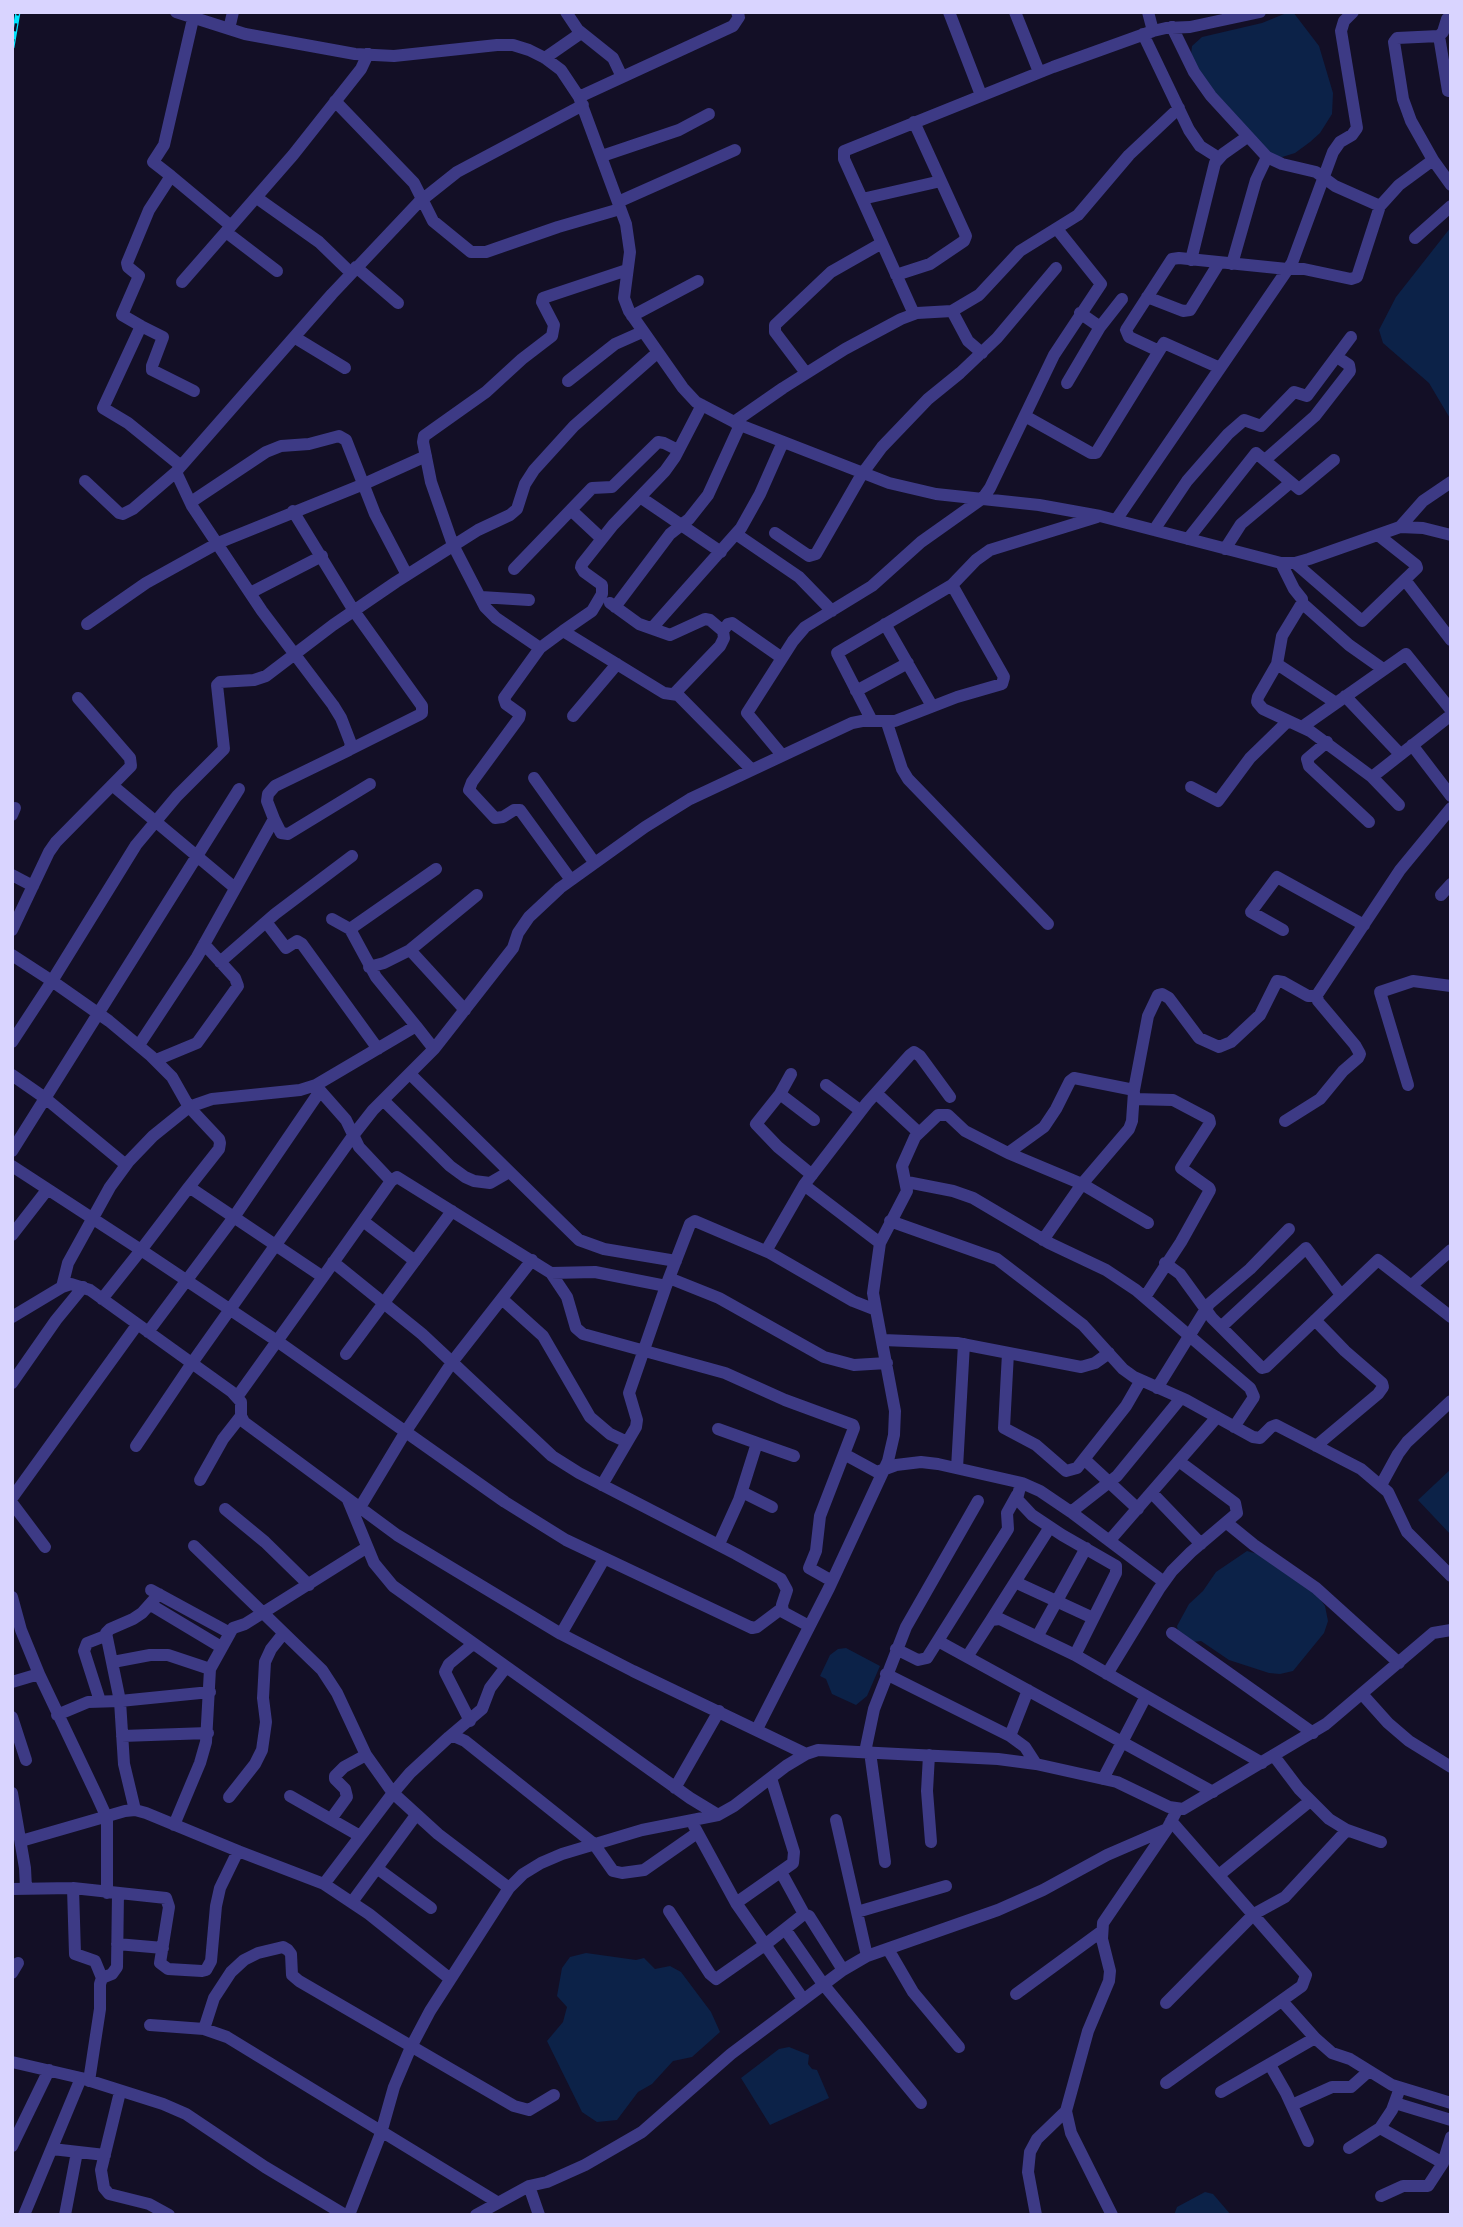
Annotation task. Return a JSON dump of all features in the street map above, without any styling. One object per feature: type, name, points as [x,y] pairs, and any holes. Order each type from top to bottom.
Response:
[{"type":"street","points":[[176,12],[229,29],[302,46],[369,54],[436,53],[513,45],[545,58],[561,70],[581,101],[619,205],[629,239],[624,298],[632,316],[683,388],[702,405],[737,423],[862,474],[916,490],[1039,505],[1100,516],[1288,563],[1362,621],[1415,570],[1416,565],[1378,535]]},
{"type":"street","points":[[229,29],[233,12]]},
{"type":"street","points":[[566,12],[582,33],[613,58],[622,77]]},
{"type":"street","points":[[85,481],[119,513],[133,509],[178,469],[293,337],[423,198],[457,172],[622,77],[733,26],[738,17],[737,12]]},
{"type":"street","points":[[949,12],[981,95]]},
{"type":"street","points":[[1015,12],[1039,72]]},
{"type":"street","points":[[1148,12],[1148,33],[1179,108],[1195,140],[1219,158]]},
{"type":"street","points":[[914,314],[844,159],[844,151],[1039,72],[1148,33],[1172,27],[1190,27],[1223,16],[1260,12]]},
{"type":"street","points":[[1116,520],[1287,269],[1296,253],[1336,147],[1357,128],[1341,31],[1344,21],[1353,12]]},
{"type":"street","points":[[1451,16],[1439,36],[1397,38],[1394,42],[1404,99],[1411,121],[1451,185]]},
{"type":"street","points":[[193,19],[164,145],[153,162],[277,271]]},
{"type":"street","points":[[1172,27],[1195,72],[1211,96],[1267,157],[1282,164],[1316,172],[1335,186],[1380,206]]},
{"type":"street","points":[[545,58],[582,33]]},
{"type":"street","points":[[1439,36],[1448,91]]},
{"type":"street","points":[[181,282],[257,198],[361,69],[369,54]]},
{"type":"street","points":[[335,101],[414,183],[433,221],[466,249],[476,253],[619,205],[735,150]]},
{"type":"street","points":[[615,607],[670,534],[690,519],[708,495],[737,423],[806,373],[856,343],[914,314],[952,311],[979,295],[1031,242],[1078,215],[1129,155],[1179,108]]},
{"type":"street","points":[[602,156],[679,130],[709,114]]},
{"type":"street","points":[[897,275],[924,267],[965,239],[965,233],[914,122]]},
{"type":"street","points":[[1191,260],[1213,169],[1219,158],[1247,137]]},
{"type":"street","points":[[1147,297],[1183,311],[1190,310],[1226,263],[1267,157]]},
{"type":"street","points":[[1159,351],[1126,333],[1172,260],[1312,270],[1351,279],[1357,277],[1380,206],[1399,185],[1433,160]]},
{"type":"street","points":[[171,176],[149,210],[127,263],[139,276],[121,315],[163,337],[152,370],[194,391]]},
{"type":"street","points":[[862,199],[941,181]]},
{"type":"street","points":[[257,198],[398,303]]},
{"type":"street","points":[[1415,238],[1451,206]]},
{"type":"street","points":[[782,755],[747,713],[782,657],[805,627],[873,586],[921,542],[982,498],[990,488],[1054,355],[1101,282],[1057,229]]},
{"type":"street","points":[[806,373],[775,332],[775,325],[831,272],[882,243]]},
{"type":"street","points":[[775,533],[813,557],[862,474],[904,422],[982,353],[1056,268]]},
{"type":"street","points":[[540,648],[496,618],[481,597],[453,545],[434,491],[423,442],[427,433],[486,392],[552,336],[554,325],[542,302],[543,298],[627,270]]},
{"type":"street","points":[[632,316],[698,281]]},
{"type":"street","points":[[1067,383],[1101,327],[1122,299]]},
{"type":"street","points":[[952,311],[968,341],[982,353]]},
{"type":"street","points":[[1080,313],[1101,327]]},
{"type":"street","points":[[141,326],[103,408],[128,424],[178,469],[191,502],[250,593],[341,718],[350,740],[349,750]]},
{"type":"street","points":[[568,381],[615,344],[642,332]]},
{"type":"street","points":[[293,337],[345,368]]},
{"type":"street","points":[[1154,530],[1187,481],[1228,434],[1244,420],[1261,426],[1294,392],[1307,396],[1351,337]]},
{"type":"street","points":[[1025,416],[1091,453],[1097,452],[1164,343],[1220,368]]},
{"type":"street","points":[[12,1042],[136,845],[154,822],[224,749],[222,712],[216,688],[218,684],[260,679],[407,575],[453,545],[514,512],[530,474],[574,426],[657,353]]},
{"type":"street","points":[[1265,460],[1315,416],[1350,371],[1349,365],[1337,356]]},
{"type":"street","points":[[571,880],[520,810],[513,810],[503,817],[495,818],[469,790],[519,718],[520,714],[506,704],[503,698],[540,648],[592,611],[601,597],[604,589],[602,585],[580,567],[664,471],[702,405]]},
{"type":"street","points":[[191,502],[266,452],[281,446],[309,444],[339,436],[346,440],[383,531],[407,575]]},
{"type":"street","points":[[514,569],[592,488],[612,487],[658,442],[678,450]]},
{"type":"street","points":[[652,628],[736,534],[756,503],[783,442]]},
{"type":"street","points":[[1188,539],[1255,454],[1259,453],[1297,489],[1302,488],[1334,460]]},
{"type":"street","points":[[87,624],[146,583],[218,543],[426,456]]},
{"type":"street","points":[[1400,527],[1423,501],[1451,481]]},
{"type":"street","points":[[1225,549],[1241,524],[1290,483]]},
{"type":"street","points":[[640,497],[721,552]]},
{"type":"street","points":[[571,510],[602,539]]},
{"type":"street","points":[[293,512],[354,611],[423,709],[419,715],[271,790],[267,797],[281,833],[288,834],[370,784]]},
{"type":"street","points":[[872,721],[837,653],[953,585],[983,554],[1100,516]]},
{"type":"street","points":[[1288,563],[1400,527],[1423,528],[1451,535]]},
{"type":"street","points":[[736,534],[799,577],[832,611]]},
{"type":"street","points":[[250,593],[321,556]]},
{"type":"street","points":[[1288,563],[1290,581],[1302,603],[1349,645],[1383,669]]},
{"type":"street","points":[[1405,580],[1451,640]]},
{"type":"street","points":[[136,1446],[354,1135],[383,1100],[434,1049],[513,948],[518,933],[529,918],[571,880],[690,799],[852,723],[887,723],[1002,684],[1005,680],[953,585]]},
{"type":"street","points":[[481,597],[529,600]]},
{"type":"street","points":[[601,597],[639,624],[673,635],[705,619],[723,631],[724,638],[720,646],[674,694]]},
{"type":"street","points":[[1302,603],[1282,636],[1277,664],[1257,702],[1263,709],[1327,742],[1372,777],[1399,805]]},
{"type":"street","points":[[723,631],[732,623],[782,657]]},
{"type":"street","points":[[885,624],[932,706]]},
{"type":"street","points":[[563,631],[664,693],[681,698],[751,769]]},
{"type":"street","points":[[1302,727],[1402,655],[1408,655],[1451,712],[1372,777]]},
{"type":"street","points":[[856,691],[908,663]]},
{"type":"street","points":[[573,716],[617,664]]},
{"type":"street","points":[[1277,664],[1340,700],[1400,754]]},
{"type":"street","points":[[12,930],[56,842],[130,769],[132,762],[78,698]]},
{"type":"street","points":[[1191,787],[1218,801],[1250,758],[1287,721]]},
{"type":"street","points":[[887,723],[902,769],[908,779],[1048,924]]},
{"type":"street","points":[[1327,742],[1307,759],[1309,766],[1368,822]]},
{"type":"street","points":[[1412,745],[1451,796]]},
{"type":"street","points":[[534,779],[594,862]]},
{"type":"street","points":[[113,785],[235,888]]},
{"type":"street","points":[[12,1151],[239,789]]},
{"type":"street","points":[[1043,1240],[1082,1184],[1129,1129],[1148,1016],[1158,995],[1169,998],[1199,1038],[1219,1047],[1231,1042],[1259,1015],[1277,981],[1311,997],[1317,996],[1400,870],[1451,808]]},
{"type":"street","points":[[139,1045],[204,944],[274,819]]},
{"type":"street","points":[[220,962],[266,922],[352,856]]},
{"type":"street","points":[[350,929],[436,869]]},
{"type":"street","points":[[12,875],[33,886]]},
{"type":"street","points":[[1283,930],[1251,912],[1275,877],[1364,925]]},
{"type":"street","points":[[1441,895],[1451,884]]},
{"type":"street","points":[[369,967],[410,950],[477,895]]},
{"type":"street","points":[[332,919],[350,929],[362,948],[369,967],[434,1049]]},
{"type":"street","points":[[266,922],[286,948],[297,941],[300,942],[378,1049]]},
{"type":"street","points":[[156,1060],[197,1043],[236,990],[237,982],[204,944]]},
{"type":"street","points":[[410,950],[465,1010]]},
{"type":"street","points":[[12,956],[97,1013],[156,1060],[172,1077],[189,1107],[220,1143],[219,1149],[102,1299]]},
{"type":"street","points":[[1408,1085],[1380,992],[1413,981],[1451,986]]},
{"type":"street","points":[[1284,1121],[1320,1099],[1360,1054],[1317,996]]},
{"type":"street","points":[[45,1547],[12,1501],[143,1329],[187,1280],[234,1217],[318,1088],[415,1026]]},
{"type":"street","points":[[766,1251],[808,1180],[861,1111],[914,1052],[920,1056],[950,1097]]},
{"type":"street","points":[[410,1074],[579,1240],[604,1249],[676,1261]]},
{"type":"street","points":[[791,1074],[780,1094],[758,1119],[757,1126],[794,1161],[808,1180],[880,1243]]},
{"type":"street","points":[[12,1075],[45,1098],[126,1165]]},
{"type":"street","points":[[1008,1153],[1044,1127],[1074,1078],[1134,1095],[1172,1100],[1209,1119],[1210,1123],[1181,1168],[1210,1190],[1181,1242],[1145,1297]]},
{"type":"street","points":[[826,1085],[861,1111]]},
{"type":"street","points":[[62,1287],[68,1263],[110,1187],[153,1136],[189,1107],[212,1099],[318,1088]]},
{"type":"street","points":[[318,1088],[346,1120],[359,1147],[391,1181]]},
{"type":"street","points":[[876,1093],[918,1132]]},
{"type":"street","points":[[780,1094],[814,1120]]},
{"type":"street","points":[[383,1100],[450,1166],[465,1177],[490,1183],[509,1172]]},
{"type":"street","points":[[757,1729],[884,1471],[894,1435],[895,1411],[873,1293],[880,1243],[908,1191],[902,1166],[918,1132],[938,1115],[945,1113],[965,1130],[1008,1153],[1082,1184],[1147,1223]]},
{"type":"street","points":[[12,1166],[277,1341],[534,1522],[604,1559],[752,1628],[781,1609],[787,1590],[785,1583],[719,1545],[567,1467],[544,1449],[453,1361],[333,1262]]},
{"type":"street","points":[[237,1396],[391,1181],[400,1178],[551,1273],[567,1297],[578,1331],[583,1334],[724,1373],[799,1406],[850,1423],[854,1428],[820,1516],[816,1551],[809,1569],[832,1581]]},
{"type":"street","points":[[907,1182],[973,1198],[1043,1240],[1106,1270],[1145,1297],[1254,1392],[1252,1402],[1234,1427]]},
{"type":"street","points":[[188,1188],[323,1277]]},
{"type":"street","points":[[12,1236],[47,1190]]},
{"type":"street","points":[[346,1354],[452,1211]]},
{"type":"street","points":[[363,1221],[415,1261]]},
{"type":"street","points":[[602,1485],[636,1427],[637,1420],[629,1393],[690,1224],[695,1221],[766,1251],[853,1301],[876,1310]]},
{"type":"street","points":[[890,1221],[997,1259],[1083,1325],[1123,1369],[1141,1380],[1256,1438],[1276,1425],[1361,1469],[1381,1485],[1395,1504],[1407,1532],[1450,1574]]},
{"type":"street","points":[[1157,1388],[1205,1309],[1289,1229]]},
{"type":"street","points":[[1221,1327],[1306,1248],[1341,1295]]},
{"type":"street","points":[[1411,1286],[1451,1250]]},
{"type":"street","points":[[359,1509],[406,1431],[453,1361],[532,1260]]},
{"type":"street","points":[[1165,1263],[1184,1278],[1205,1309],[1262,1368],[1378,1260],[1450,1314]]},
{"type":"street","points":[[551,1273],[595,1272],[668,1282],[719,1298],[824,1357],[854,1366],[887,1363]]},
{"type":"street","points":[[12,1317],[62,1287],[71,1284],[83,1287],[237,1396],[242,1409],[241,1416],[223,1438],[200,1480]]},
{"type":"street","points":[[12,1382],[83,1287]]},
{"type":"street","points":[[502,1299],[543,1336],[590,1417],[610,1434],[627,1442]]},
{"type":"street","points":[[1315,1320],[1332,1339],[1382,1383],[1383,1387],[1317,1446]]},
{"type":"street","points":[[883,1340],[964,1344],[1081,1367],[1095,1363],[1109,1353]]},
{"type":"street","points":[[957,1468],[964,1344]]},
{"type":"street","points":[[1008,1353],[1004,1428],[1036,1445],[1066,1471],[1077,1468],[1118,1418],[1141,1380]]},
{"type":"street","points":[[1071,1512],[1111,1482],[1181,1398]]},
{"type":"street","points":[[1381,1485],[1407,1442],[1451,1401]]},
{"type":"street","points":[[241,1416],[244,1422],[264,1439],[359,1509],[432,1558],[561,1634],[806,1754]]},
{"type":"street","points":[[1111,1540],[1217,1417]]},
{"type":"street","points":[[718,1429],[794,1456]]},
{"type":"street","points":[[719,1545],[743,1492],[757,1443]]},
{"type":"street","points":[[844,1454],[877,1472],[896,1465],[921,1462],[957,1468],[1019,1489],[1040,1491],[1111,1540],[1164,1582]]},
{"type":"street","points":[[1084,1459],[1138,1508]]},
{"type":"street","points":[[1107,1674],[1164,1582],[1201,1544],[1237,1513],[1237,1505],[1180,1462]]},
{"type":"street","points":[[1019,1489],[1024,1507],[1049,1527],[1113,1563],[1117,1569],[1075,1655]]},
{"type":"street","points":[[896,1649],[921,1660],[927,1658],[1007,1529],[1007,1513],[1019,1489]]},
{"type":"street","points":[[743,1492],[772,1507]]},
{"type":"street","points":[[1152,1493],[1201,1544]]},
{"type":"street","points":[[348,1500],[366,1548],[374,1563],[393,1586],[675,1788],[718,1815]]},
{"type":"street","points":[[885,1862],[867,1752],[874,1709],[896,1649],[919,1602],[978,1501]]},
{"type":"street","points":[[225,1509],[265,1542],[309,1585]]},
{"type":"street","points":[[1227,1523],[1316,1588],[1399,1663]]},
{"type":"street","points":[[967,1657],[1049,1527]]},
{"type":"street","points":[[194,1546],[283,1634],[304,1651],[330,1682],[366,1755],[393,1793],[416,1815],[509,1888]]},
{"type":"street","points":[[174,1825],[201,1763],[208,1733],[210,1669],[233,1628],[245,1624],[366,1548]]},
{"type":"street","points":[[1037,1637],[1086,1548]]},
{"type":"street","points":[[561,1634],[604,1559]]},
{"type":"street","points":[[1016,1582],[1093,1618]]},
{"type":"street","points":[[154,1596],[230,1633]]},
{"type":"street","points":[[135,1810],[124,1764],[120,1701],[106,1636],[107,1630],[133,1619],[154,1596]]},
{"type":"street","points":[[154,1596],[180,1624],[221,1647]]},
{"type":"street","points":[[12,1598],[21,1630],[39,1674],[107,1818],[117,1967],[113,1974],[102,1978]]},
{"type":"street","points":[[781,1609],[785,1614],[810,1626]]},
{"type":"street","points":[[991,1620],[1000,1619],[1075,1655],[1262,1763]]},
{"type":"street","points":[[476,2215],[529,2186],[547,2182],[585,2165],[642,2132],[731,2054],[843,1970],[867,1956],[1021,1901],[1172,1820],[1213,1792],[1312,1733],[1433,1633],[1451,1629]]},
{"type":"street","points":[[1172,1633],[1312,1733]]},
{"type":"street","points":[[229,1797],[255,1764],[262,1750],[266,1722],[263,1698],[265,1662],[283,1634]]},
{"type":"street","points":[[100,1701],[84,1651],[87,1643],[106,1636]]},
{"type":"street","points":[[938,1641],[1213,1792]]},
{"type":"street","points":[[470,1721],[445,1672],[449,1664],[473,1644]]},
{"type":"street","points":[[113,1662],[150,1655],[168,1655],[210,1669]]},
{"type":"street","points":[[324,1884],[410,1773],[482,1709],[490,1688],[506,1667]]},
{"type":"street","points":[[12,1682],[39,1674]]},
{"type":"street","points":[[886,1674],[1010,1736],[1025,1747],[1036,1764]]},
{"type":"street","points":[[1010,1736],[1028,1690]]},
{"type":"street","points":[[57,1715],[75,1706],[100,1701],[210,1692]]},
{"type":"street","points":[[1362,1694],[1388,1723],[1409,1741],[1451,1767]]},
{"type":"street","points":[[1103,1779],[1146,1696]]},
{"type":"street","points":[[675,1788],[719,1711]]},
{"type":"street","points":[[12,1717],[26,1760]]},
{"type":"street","points":[[122,1736],[208,1733]]},
{"type":"street","points":[[449,1737],[465,1741],[594,1844],[613,1871],[633,1873],[655,1864],[698,1833]]},
{"type":"street","points":[[12,2062],[85,2079],[186,2114],[255,2161],[347,2215],[381,2133],[394,2087],[411,2047],[449,1978],[509,1888],[523,1874],[541,1863],[594,1844],[642,1830],[718,1815],[806,1754],[818,1750],[998,1759],[1036,1764],[1117,1782],[1172,1820],[1306,1975],[1302,1986],[1166,2083]]},
{"type":"street","points":[[331,1819],[347,1793],[335,1776],[344,1767],[366,1755]]},
{"type":"street","points":[[929,1755],[927,1791],[931,1842]]},
{"type":"street","points":[[1275,1756],[1310,1801],[1329,1819],[1347,1830],[1381,1842]]},
{"type":"street","points":[[736,1903],[793,1863],[794,1858],[771,1778]]},
{"type":"street","points":[[12,1793],[26,1888]]},
{"type":"street","points":[[290,1796],[360,1836]]},
{"type":"street","points":[[1219,1875],[1310,1801]]},
{"type":"street","points":[[21,1841],[135,1810],[324,1884],[352,1902],[449,1978]]},
{"type":"street","points":[[352,1902],[416,1815]]},
{"type":"street","points":[[690,1819],[736,1903],[803,1999]]},
{"type":"street","points":[[836,1820],[867,1956]]},
{"type":"street","points":[[1112,2215],[1071,2133],[1066,2111],[1088,2031],[1109,1982],[1110,1971],[1102,1931],[1107,1916],[1130,1886],[1172,1820]]},
{"type":"street","points":[[1166,2003],[1254,1914],[1285,1897],[1347,1830]]},
{"type":"street","points":[[12,1889],[74,1888],[166,1898],[169,1907],[160,1962],[167,1969],[202,1970],[209,1966],[220,1888],[238,1852]]},
{"type":"street","points":[[378,1868],[431,1908]]},
{"type":"street","points":[[780,1872],[804,1914],[809,1916],[843,1970]]},
{"type":"street","points":[[857,1912],[946,1886]]},
{"type":"street","points":[[24,2215],[85,2079],[102,1978],[95,1961],[75,1954],[74,1888]]},
{"type":"street","points":[[669,1911],[716,1979],[804,1914]]},
{"type":"street","points":[[785,1929],[823,1984],[921,2103]]},
{"type":"street","points":[[1016,1994],[1102,1931]]},
{"type":"street","points":[[117,1944],[163,1948]]},
{"type":"street","points":[[204,2029],[214,1998],[230,1972],[258,1953],[283,1947],[291,1954],[292,1975],[299,1981],[522,2109],[536,2108],[554,2095]]},
{"type":"street","points":[[888,1949],[913,1992],[959,2047]]},
{"type":"street","points":[[1282,2001],[1332,2053],[1350,2059],[1401,2088],[1451,2104]]},
{"type":"street","points":[[150,2025],[204,2029],[227,2037],[497,2202]]},
{"type":"street","points":[[1221,2092],[1315,2038]]},
{"type":"street","points":[[1270,2065],[1308,2141]]},
{"type":"street","points":[[14,2138],[49,2070]]},
{"type":"street","points":[[1292,2105],[1332,2087],[1351,2087],[1368,2071]]},
{"type":"street","points":[[1349,2148],[1380,2128],[1401,2088]]},
{"type":"street","points":[[120,2092],[101,2171],[104,2188],[109,2194],[149,2204],[169,2215]]},
{"type":"street","points":[[1395,2103],[1451,2120]]},
{"type":"street","points":[[1036,2215],[1028,2172],[1030,2152],[1037,2139],[1066,2111]]},
{"type":"street","points":[[1380,2128],[1443,2163]]},
{"type":"street","points":[[1381,2196],[1403,2186],[1427,2186],[1443,2163],[1451,2137]]},
{"type":"street","points":[[52,2149],[105,2155]]},
{"type":"street","points":[[65,2215],[77,2152]]},
{"type":"street","points":[[529,2186],[539,2215]]},
{"type":"water","points":[[1293,12],[1319,46],[1333,93],[1332,114],[1320,133],[1310,142],[1295,153],[1279,158],[1265,152],[1204,80],[1191,55],[1192,46],[1202,37],[1262,23]]},
{"type":"water","points":[[1451,227],[1451,420],[1429,383],[1383,343],[1379,330],[1396,297]]},
{"type":"water","points":[[1451,1469],[1451,1535],[1418,1500]]},
{"type":"water","points":[[1247,1551],[1265,1556],[1312,1588],[1325,1606],[1328,1621],[1324,1633],[1293,1671],[1269,1673],[1229,1660],[1201,1641],[1193,1642],[1179,1635],[1177,1626],[1189,1604],[1203,1591],[1216,1572]]},
{"type":"water","points":[[846,1648],[880,1666],[867,1696],[856,1705],[832,1694],[826,1679],[820,1676],[830,1655],[838,1649]]},
{"type":"water","points":[[586,1953],[636,1960],[644,1958],[655,1969],[670,1966],[681,1972],[711,2012],[720,2032],[692,2057],[673,2061],[652,2084],[638,2092],[617,2120],[597,2122],[582,2112],[547,2041],[563,2022],[567,2007],[557,1996],[562,1968],[570,1957]]},
{"type":"water","points":[[789,2047],[809,2055],[808,2064],[817,2070],[829,2098],[770,2125],[741,2078],[779,2049]]},
{"type":"water","points":[[1205,2192],[1213,2194],[1231,2215],[1174,2215],[1177,2207]]},
{"type":"railway","points":[[12,47],[18,12]]}]
